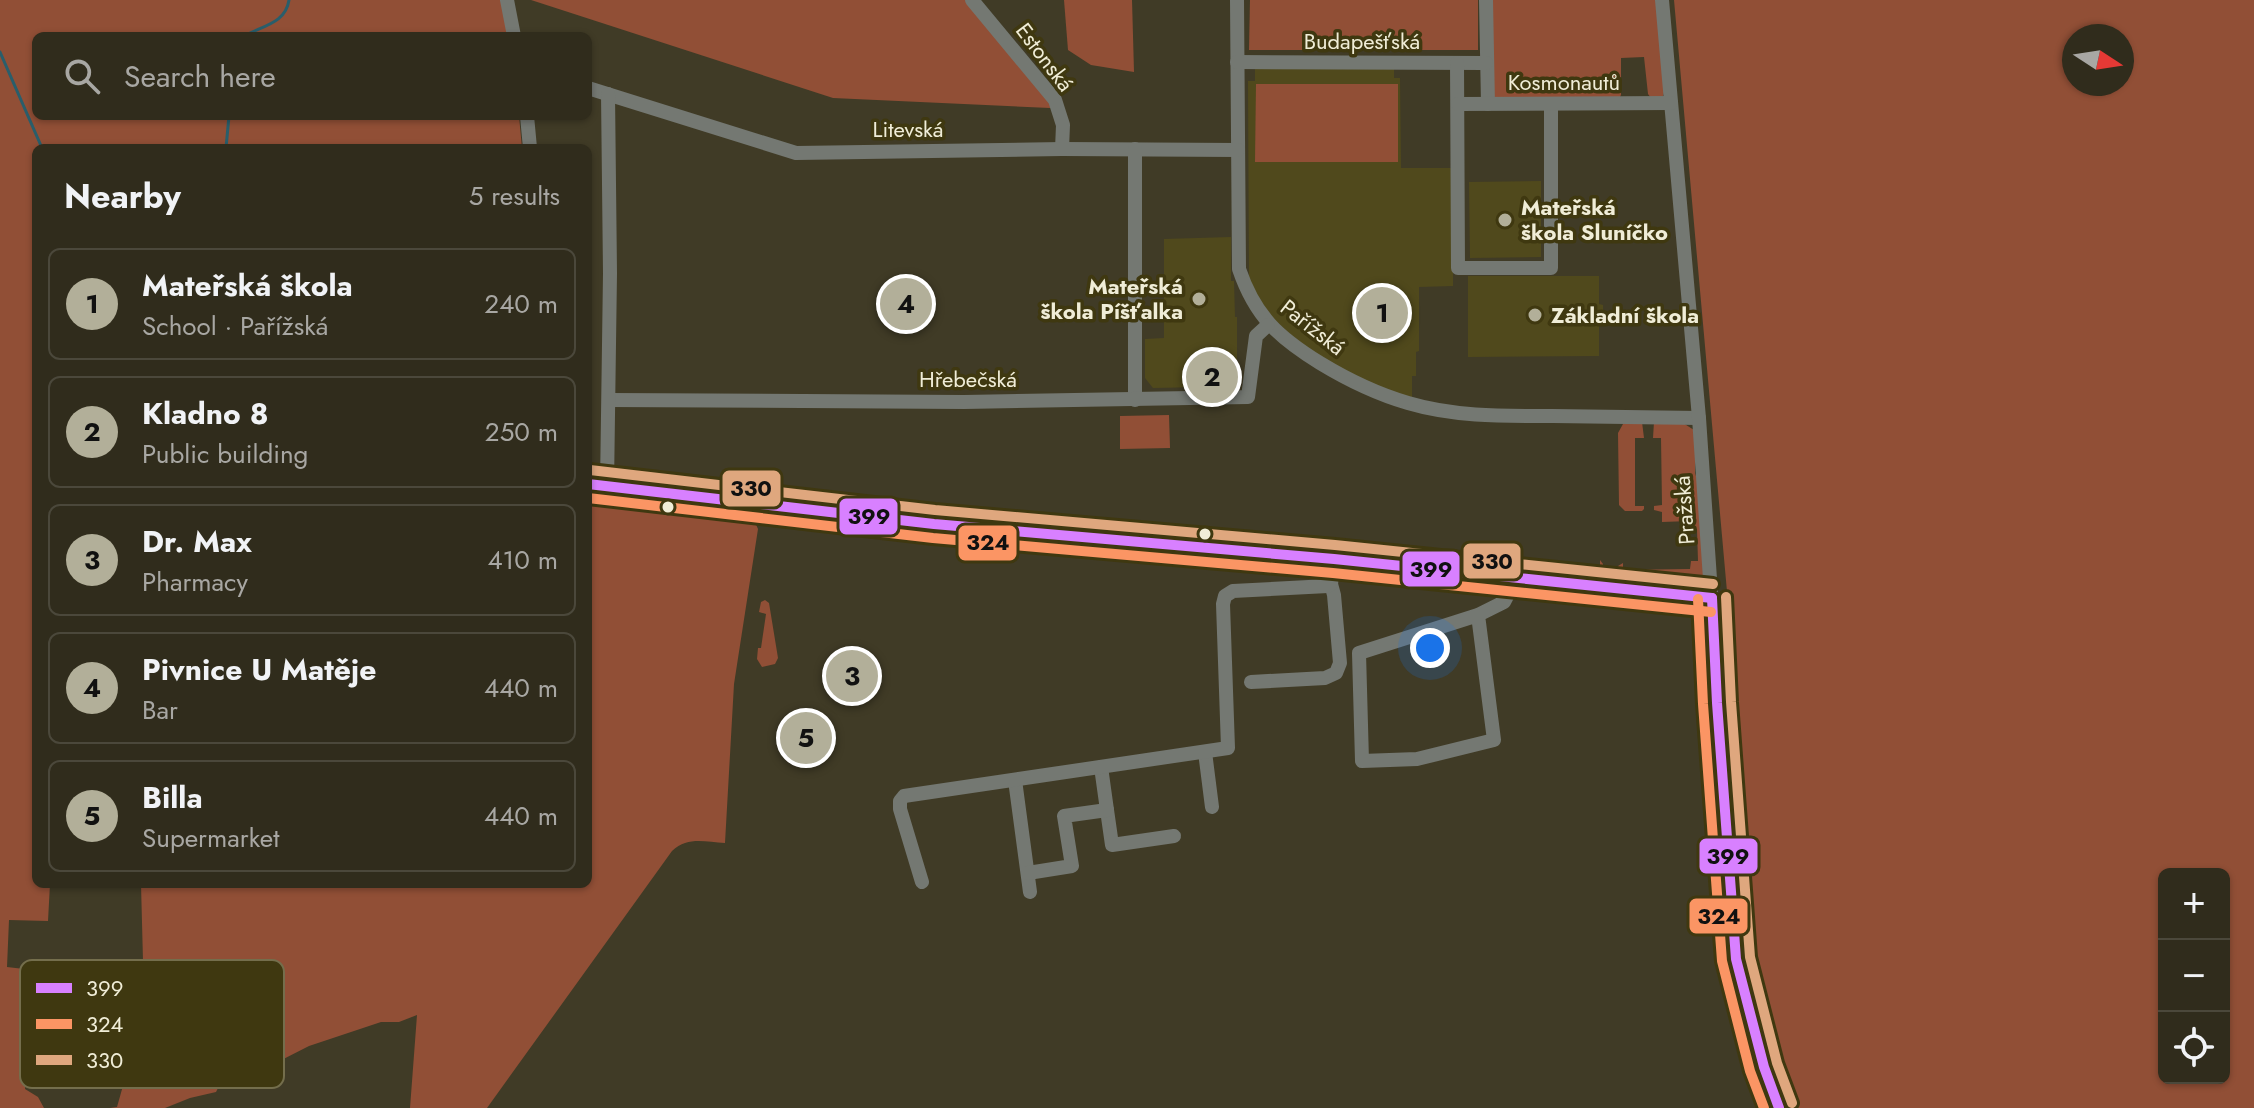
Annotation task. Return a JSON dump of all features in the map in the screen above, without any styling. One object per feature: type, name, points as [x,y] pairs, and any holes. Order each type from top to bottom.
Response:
[{"type":"street","points":[[507,0],[513,32]]},
{"type":"street","name":"Estonská","points":[[972,0],[1055,100],[1063,125],[1062,149]]},
{"type":"street","name":"Pařížská","points":[[1237,0],[1239,269],[1248,295],[1268,325],[1304,353],[1352,383],[1409,403],[1459,413],[1499,416],[1699,418]]},
{"type":"street","points":[[1486,0],[1488,104]]},
{"type":"street","name":"Pražská","points":[[1662,0],[1698,402],[1736,959],[1764,1067],[1779,1108]]},
{"type":"street","name":"Budapešťská","points":[[1237,62],[1486,63]]},
{"type":"street","points":[[1457,63],[1458,268],[1551,268],[1551,105]]},
{"type":"street","name":"Litevská","points":[[592,89],[796,153],[1238,150]]},
{"type":"street","points":[[607,486],[610,261],[608,94]]},
{"type":"street","name":"Kosmonautů","points":[[1458,104],[1671,103]]},
{"type":"street","points":[[527,120],[530,144]]},
{"type":"street","points":[[1135,149],[1135,400]]},
{"type":"street","name":"Hřebečská","points":[[609,400],[978,402],[1248,397],[1256,336],[1268,325]]},
{"type":"street","points":[[592,484],[934,524],[1334,559],[1712,598]]},
{"type":"street","points":[[1251,682],[1325,678],[1336,673],[1340,663],[1331,584],[1334,559]]},
{"type":"street","points":[[1478,615],[1494,740],[1417,759],[1362,761],[1359,653],[1478,615],[1504,602],[1516,579]]},
{"type":"street","points":[[922,882],[900,809],[904,796],[1228,748],[1225,596],[1233,591],[1331,584]]},
{"type":"street","points":[[1205,752],[1212,807]]},
{"type":"street","points":[[1101,767],[1112,845],[1174,836]]},
{"type":"street","points":[[1015,780],[1030,892]]},
{"type":"street","points":[[1028,873],[1072,866],[1064,816],[1107,810]]},
{"type":"shaded area","points":[[0,0],[507,0],[510,32],[32,32],[32,120],[519,120],[522,144],[32,144],[32,888],[50,888],[48,921],[9,920],[7,967],[20,969],[20,1088],[38,1097],[44,1108],[0,1108]]},
{"type":"shaded area","points":[[531,0],[968,0],[1056,107],[833,98]]},
{"type":"shaded area","points":[[1064,0],[1132,0],[1134,72],[1091,65],[1068,50]]},
{"type":"shaded area","points":[[1250,0],[1478,0],[1478,50],[1249,50]]},
{"type":"shaded area","points":[[1490,0],[1656,0],[1665,89],[1663,96],[1656,101],[1648,94],[1644,57],[1621,58],[1621,95],[1618,100],[1493,97]]},
{"type":"shaded area","points":[[1674,0],[2254,0],[2254,1108],[1789,1108],[1772,1054],[1747,940],[1736,692]]},
{"type":"shaded area","points":[[1255,69],[1394,69],[1394,78],[1400,78],[1401,168],[1453,168],[1453,286],[1419,287],[1419,351],[1416,352],[1416,376],[1412,376],[1412,398],[1373,385],[1333,366],[1272,317],[1262,306],[1249,281],[1248,81],[1255,81]]},
{"type":"shaded area","points":[[1256,84],[1398,84],[1398,162],[1255,162]]},
{"type":"shaded area","name":"Mateřská škola Sluníčko","points":[[1541,181],[1541,257],[1470,258],[1469,182]]},
{"type":"shaded area","name":"Mateřská škola Píšťalka","points":[[1231,237],[1231,281],[1234,281],[1237,317],[1237,379],[1202,379],[1202,387],[1153,388],[1145,378],[1145,339],[1164,338],[1164,239]]},
{"type":"shaded area","name":"Základní škola","points":[[1468,276],[1599,276],[1603,325],[1599,326],[1599,356],[1468,357]]},
{"type":"shaded area","points":[[1169,415],[1170,448],[1120,449],[1120,416]]},
{"type":"shaded area","points":[[1642,422],[1644,438],[1635,438],[1635,506],[1644,506],[1644,509],[1625,511],[1619,505],[1618,433],[1623,424]]},
{"type":"shaded area","points":[[1654,422],[1683,423],[1694,430],[1705,576],[1694,584],[1621,578],[1616,571],[1623,563],[1623,570],[1690,569],[1691,561],[1698,561],[1697,529],[1690,528],[1690,521],[1662,522],[1662,512],[1654,510],[1654,506],[1662,505],[1661,438],[1653,438]]},
{"type":"shaded area","points":[[592,501],[754,520],[758,529],[734,684],[725,843],[684,843],[672,851],[487,1108],[410,1108],[417,1015],[399,1022],[381,1022],[309,1046],[284,1059],[284,960],[143,960],[141,888],[592,888]]},
{"type":"shaded area","points":[[1600,560],[1603,571],[1598,576],[1533,570],[1528,565],[1532,561],[1533,568],[1600,567]]},
{"type":"shaded area","points":[[765,600],[769,603],[778,658],[775,664],[762,667],[757,659],[766,614],[759,612],[761,602]]},
{"type":"shaded area","points":[[122,1088],[218,1088],[216,1092],[165,1108],[110,1108],[117,1107]]},
{"type":"waterway","points":[[252,32],[280,18],[289,0]]},
{"type":"waterway","points":[[0,52],[40,144]]},
{"type":"waterway","points":[[226,144],[229,120]]},
{"type":"transit line","name":"330","points":[[592,470],[935,510],[1335,545],[1713,584]]},
{"type":"transit line","name":"399","points":[[592,484],[934,524],[1334,559],[1712,598]]},
{"type":"transit line","name":"324","points":[[592,498],[933,538],[1333,573],[1711,612]]},
{"type":"transit line","name":"330","points":[[1726,597],[1750,957],[1777,1063],[1792,1103]]},
{"type":"transit line","name":"399","points":[[1712,598],[1736,959],[1764,1067],[1779,1108]]},
{"type":"transit line","name":"324","points":[[1698,599],[1722,961],[1750,1071],[1764,1108]]},
{"type":"place","name":"Mateřská škola Sluníčko","points":[[1505,220]]},
{"type":"place","name":"Mateřská škola Píšťalka","points":[[1199,299]]},
{"type":"place","name":"Pivnice U Matěje","points":[[906,304]]},
{"type":"place","name":"Mateřská škola","points":[[1382,313]]},
{"type":"place","name":"Základní škola","points":[[1535,315]]},
{"type":"place","name":"Kladno 8","points":[[1212,377]]},
{"type":"place","name":"Dr. Max","points":[[852,676]]},
{"type":"place","name":"Billa","points":[[806,738]]}]
